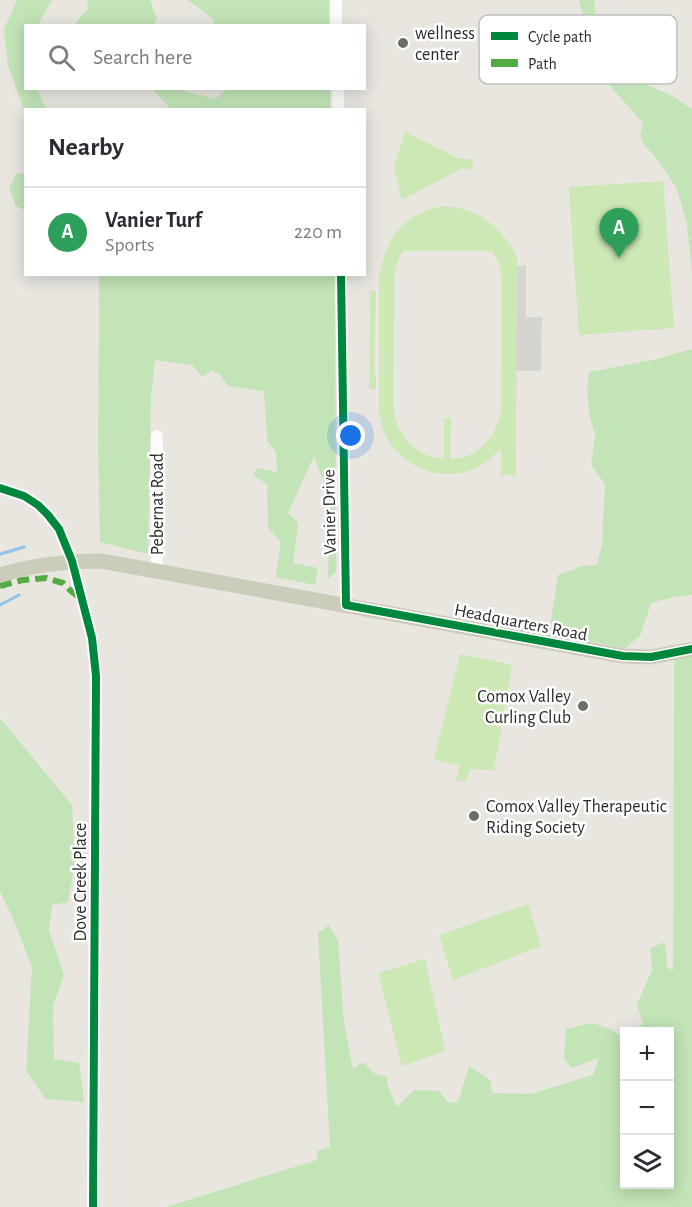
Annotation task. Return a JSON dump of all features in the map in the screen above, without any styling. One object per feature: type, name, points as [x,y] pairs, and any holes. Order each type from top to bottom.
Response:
[{"type":"main road","name":"Headquarters Road","points":[[0,575],[22,568],[72,561],[100,561],[623,656],[651,657],[692,649]]},
{"type":"street","points":[[336,0],[336,24]]},
{"type":"street","points":[[338,90],[338,108]]},
{"type":"street","name":"Vanier Drive","points":[[341,276],[346,605]]},
{"type":"street","name":"Pebernat Road","points":[[157,436],[157,572]]},
{"type":"street","points":[[0,488],[24,496],[48,514],[60,529],[72,561]]},
{"type":"street","name":"Dove Creek Place","points":[[72,561],[92,638],[96,676],[93,1207]]},
{"type":"green space","points":[[17,0],[52,0],[39,24],[24,24],[24,90],[37,90],[46,108],[24,109],[8,66],[4,29]]},
{"type":"green space","points":[[87,0],[150,0],[157,19],[154,24],[75,24],[88,9]]},
{"type":"green space","points":[[188,0],[329,0],[329,24],[213,24],[214,20]]},
{"type":"green space","points":[[579,0],[594,0],[595,15],[582,15]]},
{"type":"green space","points":[[608,84],[645,84],[672,96],[692,109],[692,275],[687,224],[677,189],[661,164],[644,144],[640,136],[643,123]]},
{"type":"green space","points":[[153,90],[182,90],[215,99],[226,90],[330,90],[330,108],[170,108]]},
{"type":"green space","points":[[405,132],[460,159],[470,159],[473,166],[466,170],[462,168],[402,200],[394,167]]},
{"type":"green space","points":[[17,173],[24,174],[24,210],[16,206],[9,188]]},
{"type":"green space","points":[[663,181],[674,328],[579,335],[569,187]]},
{"type":"green space","points":[[443,206],[456,207],[487,220],[503,236],[517,256],[516,475],[501,475],[501,449],[478,467],[462,473],[449,474],[425,470],[404,458],[395,449],[382,426],[379,412],[379,279],[382,265],[385,252],[398,231],[406,222],[429,210]],"holes":[[[403,251],[492,251],[499,264],[502,279],[501,414],[494,431],[483,446],[468,456],[450,459],[451,418],[444,418],[444,459],[433,457],[408,442],[398,425],[393,405],[394,277],[398,260]]]},
{"type":"green space","points":[[99,276],[335,276],[336,572],[328,579],[330,499],[314,456],[288,513],[298,523],[293,563],[318,568],[315,585],[276,577],[281,542],[268,528],[267,484],[254,476],[256,468],[277,472],[276,452],[267,441],[264,391],[228,386],[213,370],[202,377],[192,365],[155,360],[151,396],[148,554],[100,542]]},
{"type":"green space","points":[[369,291],[376,291],[374,375],[376,375],[376,389],[369,389]]},
{"type":"green space","points":[[692,349],[692,595],[651,603],[640,636],[625,648],[549,634],[558,575],[582,566],[597,565],[602,544],[605,484],[591,465],[595,436],[587,390],[589,372],[657,359]]},
{"type":"green space","points":[[692,649],[692,1207],[166,1207],[317,1160],[317,1151],[330,1147],[318,933],[329,925],[338,941],[344,1023],[353,1069],[363,1062],[375,1074],[387,1077],[387,1084],[397,1107],[414,1090],[439,1091],[448,1103],[458,1102],[469,1066],[490,1080],[492,1093],[531,1094],[593,1075],[599,1058],[572,1068],[564,1059],[566,1029],[592,1023],[608,1028],[620,1035],[620,1189],[674,1189],[674,1027],[638,1027],[643,1024],[637,1005],[652,970],[650,948],[665,942],[667,967],[673,971],[674,654]]},
{"type":"green space","points":[[460,654],[512,665],[494,770],[470,769],[466,781],[456,781],[460,765],[434,760]]},
{"type":"green space","points":[[0,718],[72,805],[75,864],[68,902],[52,905],[49,930],[64,975],[53,1005],[54,1059],[79,1063],[84,1102],[46,1099],[26,1071],[32,968],[0,891]]},
{"type":"green space","points":[[528,904],[541,946],[453,980],[439,935]]},
{"type":"green space","points":[[425,959],[445,1051],[402,1066],[378,973]]},
{"type":"shaded area","points":[[526,265],[526,317],[542,317],[541,371],[516,371],[517,266]]},
{"type":"waterway","points":[[0,554],[24,547]]},
{"type":"waterway","points":[[0,605],[19,595]]},
{"type":"marked path","points":[[0,586],[23,580],[46,578],[63,583],[81,598]]},
{"type":"cycle path","points":[[341,276],[346,605],[623,656],[651,657],[692,649]]},
{"type":"cycle path","points":[[0,488],[24,496],[38,505],[59,529],[72,561],[92,638],[96,676],[93,1207]]},
{"type":"place","name":"wellness center","points":[[403,43]]},
{"type":"place","name":"Vanier Turf","points":[[619,258]]},
{"type":"place","name":"Comox Valley Curling Club","points":[[583,706]]},
{"type":"place","name":"Comox Valley Therapeutic Riding Society","points":[[474,816]]}]
